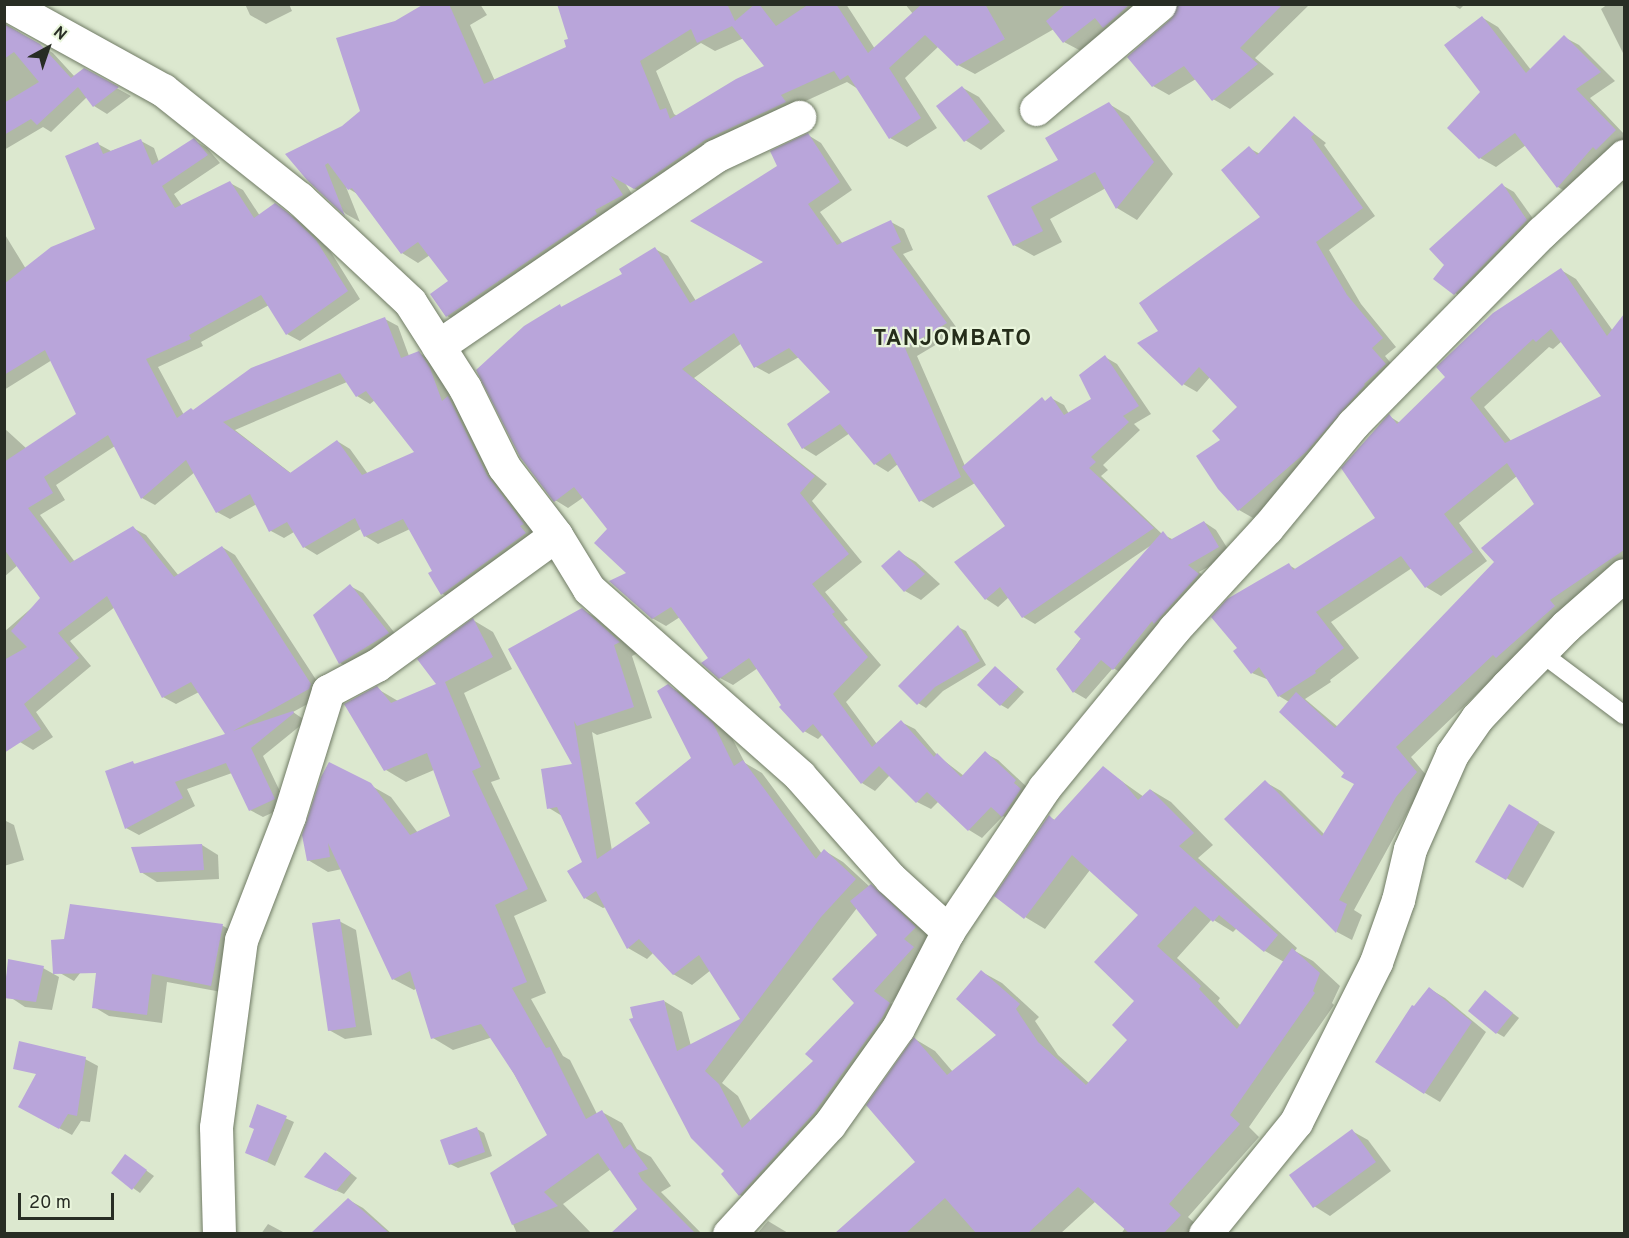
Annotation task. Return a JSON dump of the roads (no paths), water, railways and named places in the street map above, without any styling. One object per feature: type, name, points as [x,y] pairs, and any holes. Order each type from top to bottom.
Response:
[{"type":"street","points":[[7,4],[163,90],[299,198],[410,302],[465,388],[504,467],[556,536],[590,589],[799,775],[890,878],[948,931]]},
{"type":"street","points":[[1035,109],[1160,4]]},
{"type":"street","points":[[438,346],[715,156],[799,117]]},
{"type":"street","points":[[729,1233],[830,1125],[898,1028],[948,931],[1044,788],[1174,629],[1267,528],[1353,424],[1542,231],[1624,156]]},
{"type":"street","points":[[219,1233],[216,1127],[241,940],[289,816],[328,691],[377,665],[556,536]]},
{"type":"street","points":[[1205,1233],[1296,1122],[1376,962],[1398,900],[1410,849],[1452,754],[1477,718],[1540,652],[1624,575]]},
{"type":"lane","points":[[1540,652],[1624,716]]},
{"type":"district","name":"TANJOMBATO","points":[[953,340]]}]
